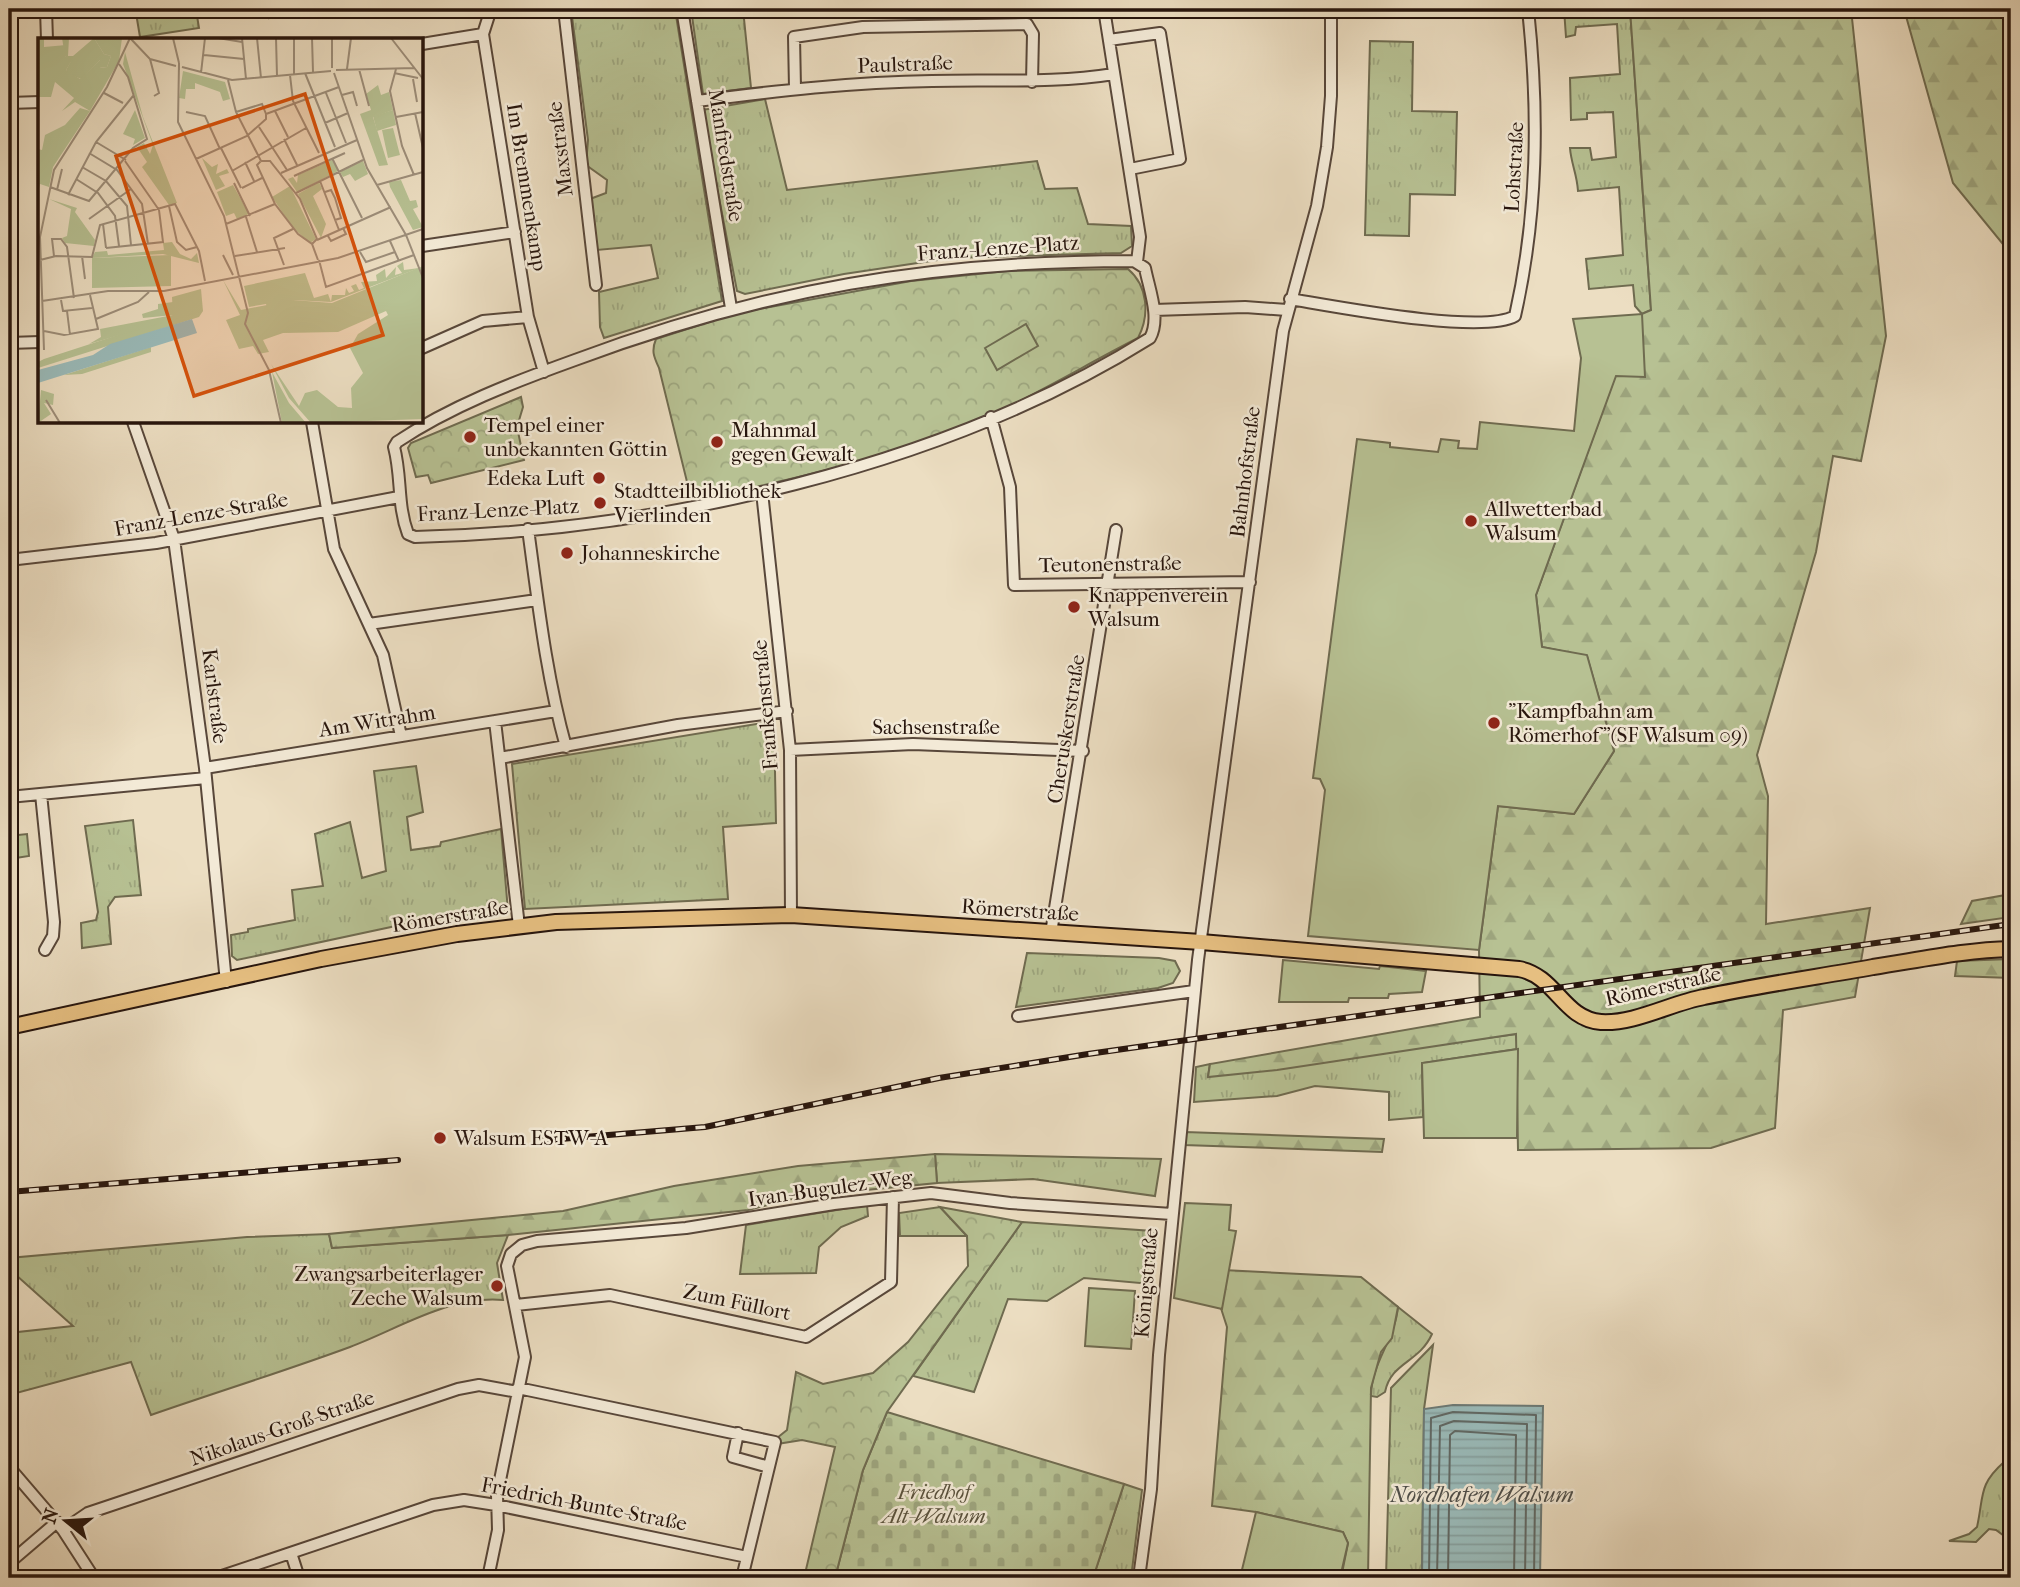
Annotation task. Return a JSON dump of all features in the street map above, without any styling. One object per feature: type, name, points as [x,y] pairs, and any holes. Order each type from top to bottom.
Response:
[{"type":"main road","name":"Römerstraße","points":[[9,1027],[416,941],[519,926],[676,916],[791,915],[1201,942],[1530,971],[1545,980],[1571,1010],[1598,1022],[1632,1018],[1703,997],[1916,960],[2011,949]]},
{"type":"street","points":[[46,9],[47,38]]},
{"type":"street","name":"Im Bremmenkamp","points":[[491,9],[483,34],[528,317],[544,372]]},
{"type":"street","name":"Maxstraße","points":[[564,9],[596,285]]},
{"type":"street","name":"Manfredstraße","points":[[682,9],[732,308]]},
{"type":"street","points":[[1104,9],[1141,247],[1137,262]]},
{"type":"street","name":"Bahnhofstraße","points":[[1201,942],[1288,305],[1317,206],[1326,147],[1331,96],[1331,9]]},
{"type":"street","name":"Lohstraße","points":[[1288,305],[1449,320],[1506,321],[1515,316],[1534,193],[1536,108],[1528,9]]},
{"type":"street","points":[[795,88],[794,37],[876,26],[1027,24],[1032,34],[1032,82]]},
{"type":"street","points":[[1109,40],[1160,33],[1180,159],[1130,169]]},
{"type":"street","points":[[424,44],[483,34]]},
{"type":"street","name":"Paulstraße","points":[[697,101],[795,88],[933,81],[1066,82],[1114,74]]},
{"type":"street","points":[[9,103],[38,102]]},
{"type":"street","points":[[424,246],[515,232]]},
{"type":"street","name":"Franz-Lenze-Platz","points":[[1137,262],[1145,268],[1154,310],[1150,338],[1045,394],[991,418],[863,464],[762,492],[589,524],[411,536],[404,524],[398,497],[401,483],[394,447],[397,442],[448,414],[544,372],[645,334],[787,294],[912,272],[1004,263],[1137,262]]},
{"type":"street","points":[[1154,310],[1288,305]]},
{"type":"street","points":[[424,347],[482,321],[528,317]]},
{"type":"street","points":[[9,343],[38,342]]},
{"type":"street","name":"Teutonenstraße","points":[[991,418],[1010,487],[1014,585],[1250,582]]},
{"type":"street","name":"Karlstraße","points":[[135,424],[174,539],[205,773],[226,982]]},
{"type":"street","points":[[312,424],[334,549],[390,676],[401,736]]},
{"type":"street","name":"Frankenstraße","points":[[762,492],[790,750],[791,915]]},
{"type":"street","name":"Franz-Lenze-Straße","points":[[9,560],[74,554],[174,539],[398,497]]},
{"type":"street","points":[[528,529],[556,711],[566,747]]},
{"type":"street","name":"Cheruskerstraße","points":[[1051,933],[1083,751],[1116,530]]},
{"type":"street","points":[[369,624],[537,600]]},
{"type":"street","name":"Am Witrahm","points":[[9,797],[205,773],[401,736],[556,711]]},
{"type":"street","points":[[500,758],[678,725],[786,711]]},
{"type":"street","points":[[495,721],[519,926]]},
{"type":"street","name":"Sachsenstraße","points":[[790,750],[913,744],[1083,751]]},
{"type":"street","points":[[41,794],[54,920],[53,936],[45,950]]},
{"type":"street","name":"Königstraße","points":[[1139,1578],[1151,1489],[1159,1355],[1201,942]]},
{"type":"street","points":[[1018,1016],[1194,992]]},
{"type":"street","name":"Ivan-Bugulez-Weg","points":[[516,1305],[507,1266],[510,1254],[522,1245],[537,1241],[686,1228],[894,1197],[950,1194],[1010,1203],[1172,1214]]},
{"type":"street","name":"Zum Füllort","points":[[516,1305],[610,1295],[806,1337],[891,1282],[894,1197]]},
{"type":"street","points":[[488,1578],[498,1530],[496,1505],[525,1357],[516,1305]]},
{"type":"street","name":"Nikolaus-Groß-Straße","points":[[9,1563],[60,1526],[89,1513],[469,1385],[518,1390],[775,1442],[769,1467]]},
{"type":"street","points":[[738,1433],[733,1457],[769,1467],[742,1578]]},
{"type":"street","points":[[9,1467],[60,1526],[94,1578]]},
{"type":"street","name":"Friedrich-Bunte-Straße","points":[[215,1578],[433,1505],[464,1500],[747,1557]]},
{"type":"street","points":[[291,1553],[299,1578]]},
{"type":"green space","points":[[162,9],[200,9],[196,10],[199,28],[140,37],[136,13]]},
{"type":"green space","points":[[268,9],[332,9],[269,18]]},
{"type":"green space","points":[[571,9],[675,9],[722,301],[604,338],[600,327],[599,292],[658,278],[651,245],[597,250],[590,199],[606,193],[607,180],[586,165],[588,140]]},
{"type":"green space","points":[[691,9],[743,9],[751,88],[703,94]]},
{"type":"green space","points":[[1564,9],[1630,9],[1651,310],[1642,314],[1635,306],[1633,285],[1589,289],[1586,259],[1623,255],[1619,187],[1578,191],[1570,148],[1590,148],[1592,160],[1616,157],[1613,112],[1587,113],[1587,119],[1571,120],[1570,78],[1620,74],[1617,24],[1576,27],[1575,35],[1566,37]]},
{"type":"green space","points":[[1630,9],[1851,9],[1886,336],[1861,461],[1833,456],[1816,552],[1757,755],[1768,796],[1766,924],[1870,908],[1855,997],[1783,1010],[1775,1128],[1711,1148],[1518,1150],[1516,1034],[1277,1070],[1208,1077],[1210,1064],[1480,1017],[1479,950],[1498,806],[1574,814],[1614,751],[1587,656],[1542,647],[1536,595],[1637,316],[1651,310]]},
{"type":"green space","points":[[1904,9],[2011,9],[2011,254],[1953,183]]},
{"type":"green space","points":[[1370,41],[1413,42],[1412,111],[1457,112],[1455,195],[1410,194],[1409,236],[1365,235]]},
{"type":"green space","points":[[765,99],[787,190],[1037,161],[1045,189],[1077,188],[1088,224],[1131,226],[1132,246],[1121,253],[951,258],[844,274],[745,294],[737,291],[702,110]]},
{"type":"green space","points":[[1128,269],[1140,284],[1145,301],[1144,320],[1138,338],[1028,397],[956,430],[884,455],[699,501],[690,494],[654,354],[656,339],[737,313],[911,281],[1007,271]]},
{"type":"green space","points":[[1642,314],[1645,377],[1616,376],[1536,595],[1542,647],[1587,655],[1614,751],[1574,814],[1498,806],[1479,950],[1308,936],[1325,790],[1320,779],[1313,778],[1357,439],[1390,443],[1390,447],[1438,452],[1441,439],[1459,441],[1458,448],[1477,449],[1480,422],[1574,431],[1581,358],[1573,319]]},
{"type":"green space","points":[[1026,324],[1038,346],[997,370],[985,348]]},
{"type":"green space","points":[[521,397],[523,407],[517,427],[524,460],[431,483],[428,475],[416,477],[408,448],[411,443]]},
{"type":"green space","points":[[774,721],[776,823],[723,827],[728,899],[525,909],[512,764]]},
{"type":"green space","points":[[416,766],[423,812],[407,817],[411,850],[440,846],[441,842],[501,829],[508,911],[405,924],[237,960],[232,956],[231,935],[295,920],[292,890],[323,886],[315,834],[350,822],[362,878],[386,871],[374,771]]},
{"type":"green space","points":[[133,820],[141,895],[115,897],[108,907],[111,944],[82,948],[81,923],[96,920],[98,912],[85,826]]},
{"type":"green space","points":[[27,834],[29,856],[9,859],[9,836]]},
{"type":"green space","points":[[2011,894],[2011,917],[1961,924],[1972,901]]},
{"type":"green space","points":[[1027,953],[1159,958],[1175,961],[1180,971],[1173,983],[1158,988],[1016,1007]]},
{"type":"green space","points":[[2011,959],[2011,978],[1955,976],[1957,961]]},
{"type":"green space","points":[[1283,960],[1426,971],[1422,992],[1389,994],[1388,998],[1349,998],[1348,1002],[1279,1002]]},
{"type":"green space","points":[[1516,1034],[1518,1049],[1422,1063],[1423,1117],[1389,1120],[1389,1092],[1315,1086],[1277,1096],[1194,1102],[1196,1067],[1210,1064],[1208,1076]]},
{"type":"green space","points":[[1518,1049],[1517,1138],[1424,1138],[1422,1063]]},
{"type":"green space","points":[[1185,1132],[1384,1139],[1382,1152],[1184,1145]]},
{"type":"green space","points":[[935,1154],[1161,1159],[1155,1196],[1033,1179],[937,1183]]},
{"type":"green space","points":[[935,1154],[937,1183],[804,1196],[748,1210],[508,1235],[332,1248],[329,1234],[563,1211],[674,1186],[798,1166]]},
{"type":"green space","points":[[1185,1203],[1231,1205],[1229,1230],[1236,1231],[1222,1309],[1174,1298]]},
{"type":"green space","points":[[867,1205],[868,1216],[841,1227],[819,1247],[816,1273],[740,1274],[746,1225]]},
{"type":"green space","points":[[940,1207],[967,1236],[900,1236],[899,1213]]},
{"type":"green space","points":[[940,1207],[1022,1222],[887,1412],[863,1470],[835,1578],[804,1578],[835,1447],[802,1440],[777,1444],[777,1438],[787,1430],[796,1372],[823,1384],[873,1373],[908,1342],[968,1266],[967,1236]]},
{"type":"green space","points":[[1022,1222],[1153,1231],[1151,1284],[1084,1278],[1047,1301],[1008,1299],[974,1392],[913,1376]]},
{"type":"green space","points":[[329,1234],[332,1248],[508,1235],[497,1263],[503,1300],[483,1300],[444,1308],[301,1365],[151,1415],[131,1362],[9,1395],[9,1333],[73,1326],[16,1275],[9,1275],[9,1258],[247,1237]]},
{"type":"green space","points":[[1223,1270],[1361,1277],[1398,1307],[1392,1338],[1381,1352],[1371,1388],[1368,1578],[1341,1578],[1348,1543],[1343,1532],[1256,1512],[1212,1506],[1227,1327],[1218,1299]]},
{"type":"green space","points":[[1089,1288],[1135,1291],[1131,1349],[1085,1346]]},
{"type":"green space","points":[[1398,1307],[1432,1334],[1420,1351],[1393,1374],[1385,1392],[1377,1397],[1371,1396],[1375,1373],[1393,1330]]},
{"type":"green space","points":[[1433,1345],[1424,1409],[1422,1578],[1386,1578],[1391,1388]]},
{"type":"green space","name":"Friedhof Alt-Walsum","points":[[887,1412],[1124,1484],[1093,1578],[835,1578],[863,1470]]},
{"type":"green space","points":[[2004,1462],[2011,1462],[2011,1541],[1996,1530],[1989,1529],[1976,1542],[1949,1541],[1969,1534],[1977,1527],[1986,1484]]},
{"type":"green space","points":[[1124,1484],[1142,1490],[1131,1578],[1093,1578]]},
{"type":"green space","points":[[1256,1512],[1343,1532],[1348,1543],[1340,1578],[1240,1578]]},
{"type":"water","name":"Nordhafen Walsum","points":[[1453,1405],[1543,1406],[1540,1578],[1422,1578],[1424,1409]]},
{"type":"railway","points":[[536,1141],[705,1127],[939,1078],[1088,1054],[2011,924]]},
{"type":"railway","points":[[9,1192],[398,1160]]},
{"type":"place","name":"Tempel einer unbekannten Göttin","points":[[470,437]]},
{"type":"place","name":"Mahnmal gegen Gewalt","points":[[717,442]]},
{"type":"place","name":"Edeka Luft","points":[[599,478]]},
{"type":"place","name":"Stadtteilbibliothek Vierlinden","points":[[600,503]]},
{"type":"place","name":"Allwetterbad Walsum","points":[[1471,521]]},
{"type":"place","name":"Johanneskirche","points":[[567,553]]},
{"type":"place","name":"Knappenverein Walsum","points":[[1074,607]]},
{"type":"place","name":"\"Kampfbahn am Römerhof\"(SF Walsum 09)","points":[[1494,723]]},
{"type":"place","name":"Walsum ESTW-A","points":[[440,1138]]},
{"type":"place","name":"Zwangsarbeiterlager Zeche Walsum","points":[[497,1286]]}]
